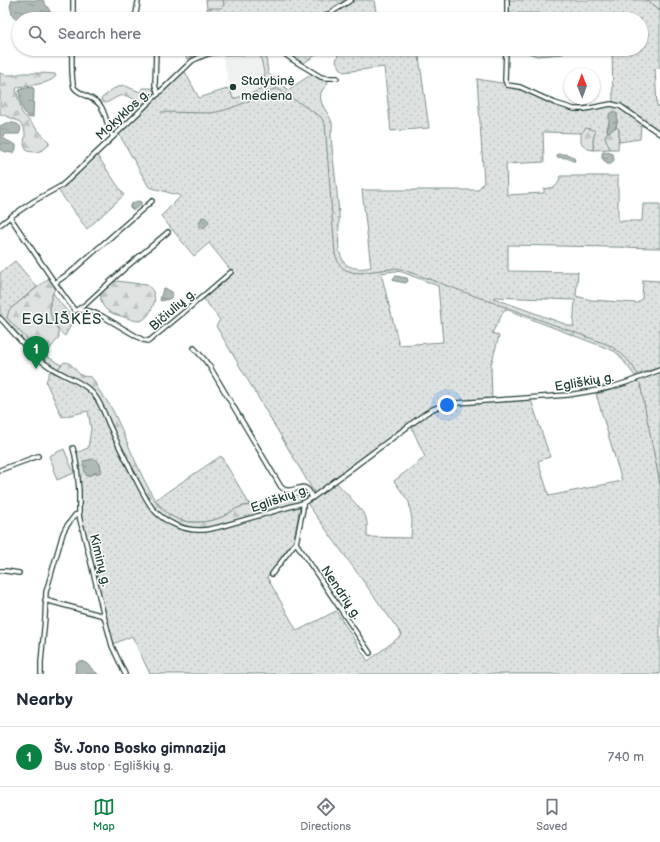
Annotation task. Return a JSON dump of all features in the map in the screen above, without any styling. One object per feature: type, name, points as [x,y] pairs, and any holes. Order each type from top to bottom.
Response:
[{"type":"street","points":[[73,0],[73,12]]},
{"type":"street","points":[[332,12],[351,0]]},
{"type":"street","points":[[507,0],[507,12]]},
{"type":"street","points":[[136,12],[138,2]]},
{"type":"street","points":[[72,56],[74,87],[76,90],[93,99],[100,105],[110,132],[113,136]]},
{"type":"street","points":[[156,56],[155,85],[158,94]]},
{"type":"street","name":"Mokyklos g.","points":[[0,225],[69,179],[185,67],[192,61],[202,56]]},
{"type":"street","points":[[288,56],[321,77],[337,78]]},
{"type":"street","points":[[506,56],[506,85],[520,87],[555,103],[574,109],[585,109],[611,104],[620,106],[660,134]]},
{"type":"street","points":[[55,283],[152,201]]},
{"type":"street","points":[[10,217],[55,283],[77,310],[168,232]]},
{"type":"street","name":"Bičiulių g.","points":[[77,310],[90,311],[102,316],[143,340],[149,341],[184,313],[230,272]]},
{"type":"street","name":"Egliškių g.","points":[[0,318],[36,358],[86,387],[100,402],[112,431],[142,492],[153,509],[171,523],[196,530],[208,529],[303,503],[312,498],[433,408],[457,403],[568,395],[598,390],[628,382],[660,370]]},
{"type":"street","points":[[194,348],[210,367],[281,487],[284,490],[307,488],[312,498]]},
{"type":"street","name":"Kiminų g.","points":[[73,448],[77,468],[79,514],[112,646],[125,674]]},
{"type":"street","points":[[0,470],[38,456]]},
{"type":"street","points":[[272,574],[296,543],[303,503]]},
{"type":"street","points":[[41,674],[46,592],[63,533],[72,518],[79,514]]},
{"type":"street","name":"Nendrių g.","points":[[296,543],[370,653]]},
{"type":"street","points":[[0,571],[6,570],[18,573]]},
{"type":"street","points":[[45,600],[104,616]]},
{"type":"shaded area","points":[[222,56],[261,56],[267,88],[233,99]]},
{"type":"green space","points":[[206,0],[223,0],[224,5],[221,8],[207,8]]},
{"type":"green space","points":[[223,0],[345,0],[327,12],[208,12],[207,8],[224,5]]},
{"type":"green space","points":[[355,0],[374,0],[376,12],[336,12]]},
{"type":"green space","points":[[508,0],[644,0],[660,11],[660,68],[655,69],[657,106],[660,106],[660,131],[625,106],[613,102],[612,56],[648,56],[648,12],[508,12]]},
{"type":"green space","points":[[644,0],[660,0],[660,11]]},
{"type":"green space","points":[[186,56],[193,56],[187,59]]},
{"type":"green space","points":[[261,56],[266,56],[268,73],[288,90],[312,74],[319,79],[327,80],[328,83],[322,92],[321,101],[332,125],[331,136],[339,214],[338,239],[341,257],[347,265],[353,268],[371,267],[362,190],[478,190],[484,182],[477,79],[501,83],[504,82],[508,86],[524,89],[574,110],[617,106],[656,133],[641,125],[640,139],[619,142],[619,129],[616,127],[617,118],[609,122],[607,129],[608,132],[605,137],[610,149],[593,150],[595,132],[592,130],[586,128],[581,133],[543,132],[544,162],[506,164],[507,195],[544,193],[544,189],[555,187],[559,182],[560,176],[618,176],[618,221],[642,221],[643,204],[660,204],[660,248],[508,245],[508,271],[578,272],[576,296],[591,300],[637,303],[642,299],[643,280],[660,281],[660,367],[635,376],[619,355],[614,351],[505,309],[492,333],[499,336],[491,365],[492,400],[442,404],[429,409],[333,479],[315,494],[216,326],[220,320],[204,299],[233,273],[209,243],[194,256],[161,216],[181,196],[149,187],[119,134],[184,70],[199,98],[230,88],[233,99],[267,88]],"holes":[[[395,271],[402,272],[438,286],[443,342],[399,345],[381,273]],[[494,297],[575,300],[573,327],[493,298]]]},
{"type":"green space","points":[[290,56],[314,56],[302,64]]},
{"type":"green space","points":[[338,56],[419,56],[429,128],[391,131],[384,67],[343,72],[336,61]]},
{"type":"green space","points":[[0,73],[10,75],[25,73],[55,74],[56,76],[49,81],[18,87],[16,89],[22,113],[49,142],[49,145],[44,149],[36,152],[27,151],[24,145],[25,131],[23,127],[17,121],[0,114]]},
{"type":"green space","points":[[123,85],[140,92],[142,88],[151,88],[155,92],[142,105],[126,96],[118,97],[105,103],[101,100],[113,89]]},
{"type":"green space","points":[[616,127],[619,129],[618,149],[610,149],[605,137],[608,132]]},
{"type":"green space","points":[[586,128],[595,132],[593,150],[588,149],[581,143],[581,133]]},
{"type":"green space","points":[[97,155],[124,195],[87,229],[58,190],[74,178]]},
{"type":"green space","points":[[15,261],[37,287],[9,310],[40,352],[61,365],[58,369],[34,352],[0,315],[0,273]]},
{"type":"green space","points":[[49,278],[56,287],[52,295],[50,308],[51,317],[58,330],[59,337],[47,353],[44,354],[40,352],[7,318],[9,310]]},
{"type":"green space","points":[[117,281],[147,285],[151,289],[154,293],[155,300],[147,317],[139,321],[133,320],[113,313],[104,307],[101,299],[102,292],[107,286]]},
{"type":"green space","points":[[53,293],[74,319],[65,336],[55,325],[51,317],[50,302]]},
{"type":"green space","points":[[65,362],[72,365],[81,375],[91,377],[93,379],[113,411],[152,496],[161,508],[172,516],[189,522],[204,522],[214,520],[235,509],[247,505],[303,494],[307,494],[308,498],[303,501],[215,526],[193,528],[173,522],[156,510],[152,505],[111,425],[102,404],[97,397],[82,382],[58,369]]},
{"type":"green space","points":[[50,371],[71,380],[94,397],[120,454],[150,509],[168,523],[198,531],[300,506],[294,540],[267,577],[297,631],[336,611],[368,661],[402,635],[307,503],[315,499],[336,482],[364,514],[367,525],[367,537],[411,538],[412,520],[409,502],[394,481],[425,457],[411,426],[429,413],[442,407],[458,405],[531,400],[550,457],[538,461],[549,496],[622,481],[596,394],[615,389],[660,372],[660,674],[150,674],[132,636],[113,644],[81,514],[80,477],[76,453],[88,448],[91,429],[88,411],[62,417],[46,382]]},
{"type":"green space","points":[[64,449],[74,473],[57,480],[49,456]]},
{"type":"green space","points":[[221,456],[250,505],[239,507],[224,516],[213,520],[193,522],[180,520],[168,514],[155,500]]},
{"type":"water","points":[[12,0],[43,0],[50,12],[12,12],[12,13],[10,6]]},
{"type":"water","points":[[32,87],[34,89],[33,117],[29,118],[23,109],[19,91],[21,89]]},
{"type":"water","points":[[612,112],[617,114],[617,123],[613,129],[608,132],[609,114]]},
{"type":"water","points":[[6,123],[18,124],[21,128],[19,134],[3,135],[4,139],[16,145],[15,151],[11,153],[0,150],[0,126]]},
{"type":"water","points":[[602,153],[613,154],[614,160],[611,164],[607,164],[602,158]]},
{"type":"water","points":[[558,154],[571,156],[575,161],[557,157]]},
{"type":"water","points":[[137,201],[141,202],[141,204],[134,210],[130,207],[130,205]]},
{"type":"water","points":[[202,217],[206,218],[209,222],[204,228],[200,228],[198,225]]},
{"type":"water","points":[[395,276],[407,278],[408,281],[406,283],[395,281],[393,279]]},
{"type":"water","points":[[165,288],[172,292],[173,296],[169,299],[161,301],[163,289]]},
{"type":"water","points":[[94,459],[100,464],[101,472],[87,476],[83,461]]},
{"type":"water","points":[[79,661],[85,662],[98,674],[75,674],[76,664]]},
{"type":"waterway","points":[[648,0],[660,10]]},
{"type":"waterway","points":[[161,112],[211,113],[227,109],[274,89],[278,89],[321,117],[325,124],[335,254],[338,262],[343,268],[359,273],[397,268],[404,270],[609,345],[625,357],[637,373]]},
{"type":"waterway","points":[[640,383],[660,484]]},
{"type":"place","name":"Statybinė mediena","points":[[233,87]]},
{"type":"place","name":"Šv. Jono Bosko gimnazija","points":[[36,369]]},
{"type":"district","name":"EGLIŠKĖS","points":[[62,319]]}]
